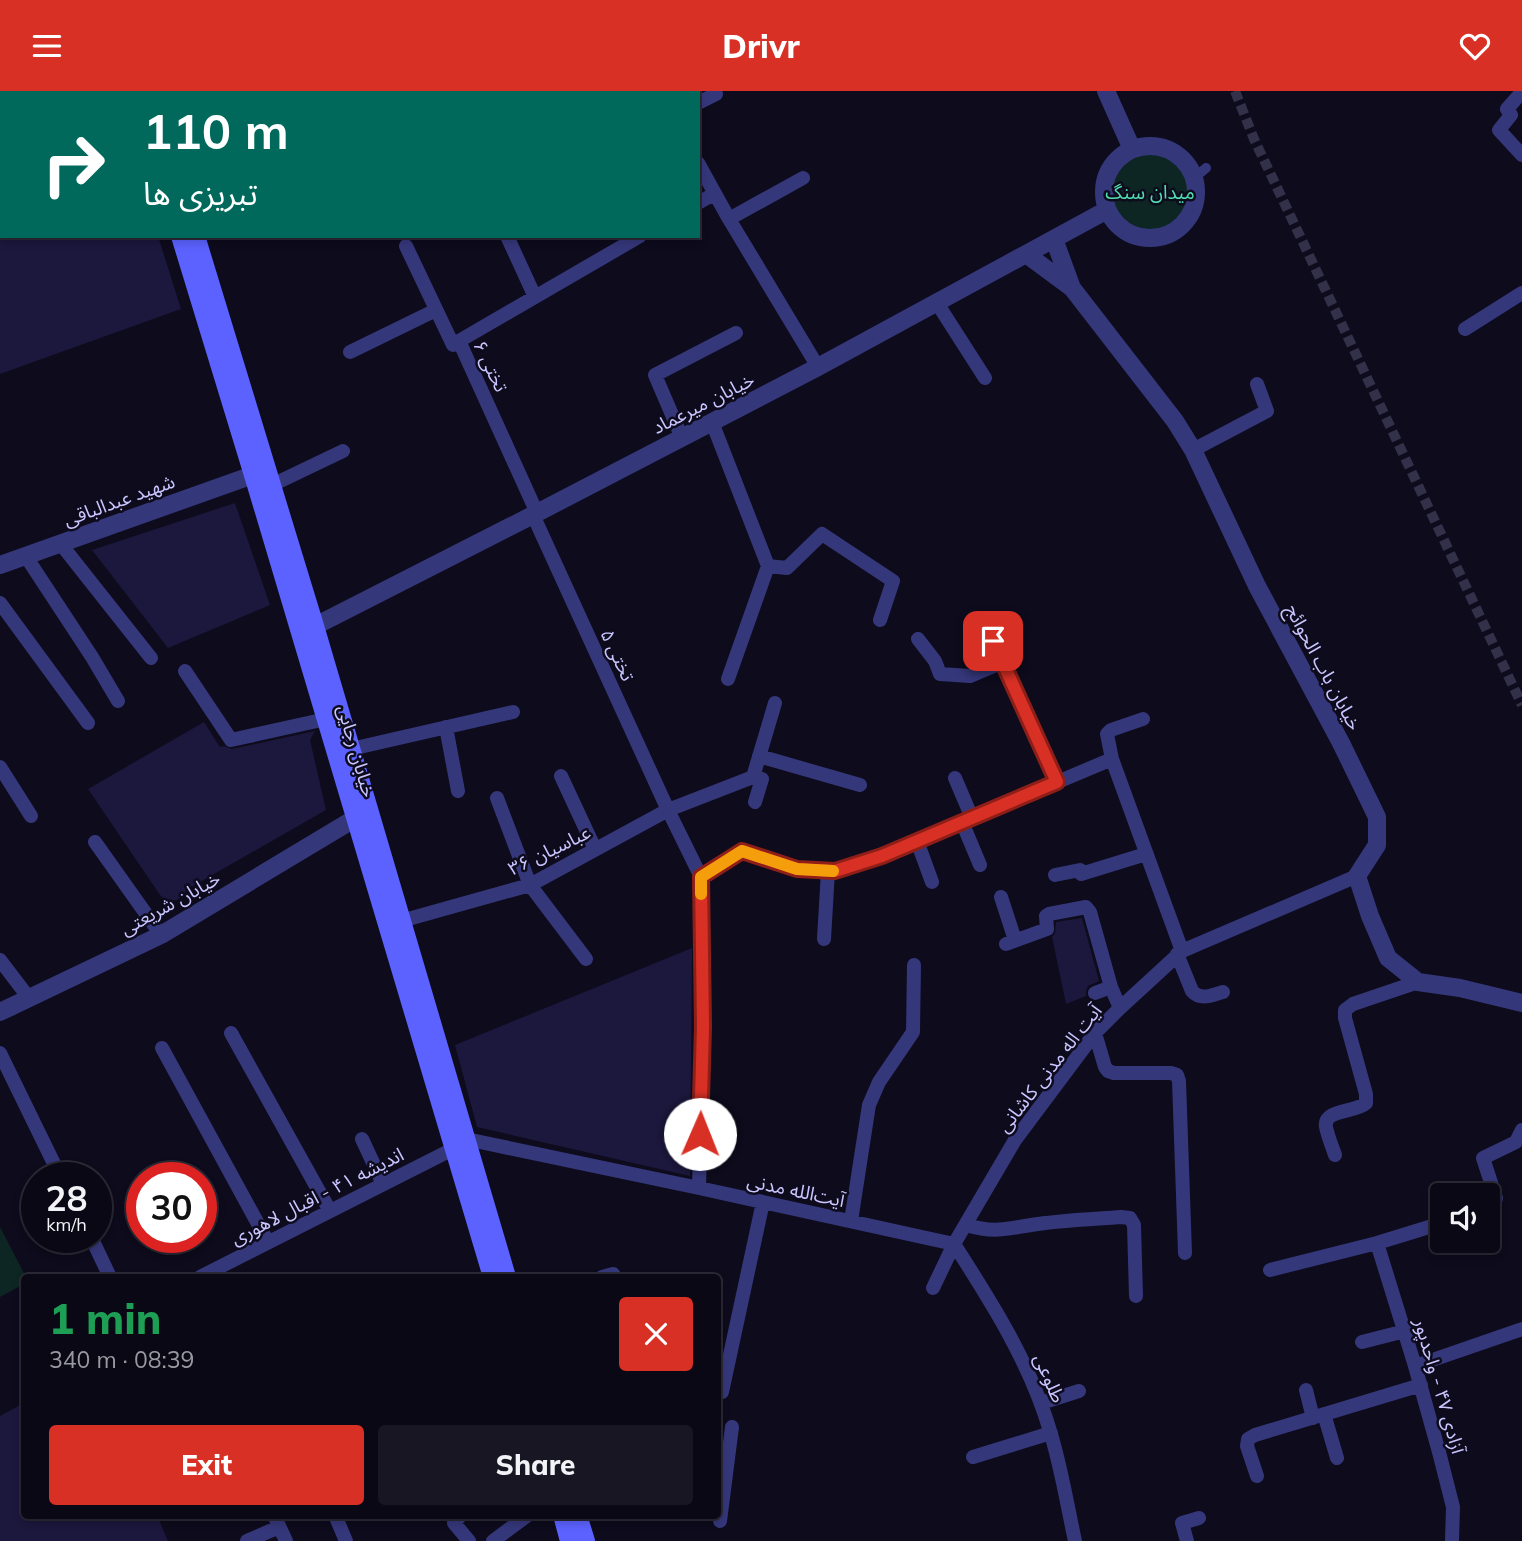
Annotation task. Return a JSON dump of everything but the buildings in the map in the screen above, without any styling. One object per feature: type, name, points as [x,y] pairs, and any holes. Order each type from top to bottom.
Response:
[{"type":"main road","name":"خیابان رجایی","points":[[181,238],[354,819],[459,1144],[506,1274]]},
{"type":"main road","name":"خیابان رجایی","points":[[197,238],[315,626],[401,921],[491,1274]]},
{"type":"main road","points":[[563,1519],[569,1541]]},
{"type":"main road","points":[[579,1519],[586,1541]]},
{"type":"street","points":[[1106,91],[1132,149]]},
{"type":"street","points":[[1522,92],[1507,109],[1511,115],[1499,130],[1522,155]]},
{"type":"street","points":[[700,102],[716,94]]},
{"type":"street","points":[[1147,145],[1163,147],[1177,153],[1200,173],[1193,209],[1185,223],[1173,233],[1142,239],[1127,233],[1115,223],[1107,210],[1103,196],[1109,169],[1119,157],[1132,149],[1147,145]]},
{"type":"street","points":[[700,167],[818,367]]},
{"type":"street","points":[[729,219],[803,178]]},
{"type":"street","points":[[700,202],[714,194]]},
{"type":"street","name":"خیابان میرعماد","points":[[315,626],[818,367],[1107,210]]},
{"type":"street","points":[[508,238],[535,297]]},
{"type":"street","points":[[459,341],[637,238]]},
{"type":"street","points":[[1054,239],[1072,288]]},
{"type":"street","name":"تختی ۶","points":[[406,246],[453,345],[459,341],[535,514]]},
{"type":"street","points":[[1026,254],[1072,288]]},
{"type":"street","name":"خیابان باب الحوائج","points":[[1072,288],[1175,421],[1193,450],[1257,586],[1341,743],[1377,817],[1377,845],[1357,876]]},
{"type":"street","points":[[1465,329],[1522,293]]},
{"type":"street","points":[[937,303],[985,378]]},
{"type":"street","points":[[350,352],[436,310]]},
{"type":"street","points":[[682,438],[655,375],[736,333]]},
{"type":"street","points":[[1193,450],[1266,411],[1257,384]]},
{"type":"street","points":[[712,422],[768,566],[728,679]]},
{"type":"street","points":[[272,485],[343,451]]},
{"type":"street","name":"شهید عبدالباقی","points":[[0,565],[253,475]]},
{"type":"street","name":"تختی ۵","points":[[535,514],[668,810],[701,877]]},
{"type":"street","points":[[768,566],[787,568],[822,534],[893,581],[880,620]]},
{"type":"street","points":[[60,543],[151,658]]},
{"type":"street","points":[[25,555],[118,701]]},
{"type":"street","points":[[0,603],[88,723]]},
{"type":"street","points":[[984,619],[1057,782]]},
{"type":"street","points":[[918,639],[935,661],[940,674],[970,676],[1003,662]]},
{"type":"street","points":[[185,671],[231,740],[326,719]]},
{"type":"street","points":[[755,802],[762,779],[753,777],[775,703]]},
{"type":"street","points":[[351,749],[513,712]]},
{"type":"street","points":[[1143,719],[1111,730],[1107,734],[1112,759],[1192,992],[1203,997],[1223,992]]},
{"type":"street","points":[[446,727],[458,791]]},
{"type":"street","points":[[759,756],[860,785]]},
{"type":"street","points":[[699,1188],[703,1027],[701,877],[742,851],[797,869],[835,871],[882,856],[1112,759]]},
{"type":"street","points":[[0,767],[31,816]]},
{"type":"street","points":[[561,776],[596,849]]},
{"type":"street","name":"عباسیان ۳۶","points":[[401,921],[530,885],[668,810],[753,777]]},
{"type":"street","points":[[955,778],[980,865]]},
{"type":"street","points":[[497,798],[530,885],[586,960]]},
{"type":"street","name":"خیابان شریعتی","points":[[0,1012],[161,935],[354,819]]},
{"type":"street","points":[[917,841],[932,882]]},
{"type":"street","points":[[95,842],[161,935]]},
{"type":"street","points":[[1055,875],[1080,870],[1081,874],[1146,854]]},
{"type":"street","points":[[824,939],[828,871]]},
{"type":"street","points":[[1357,876],[1388,958],[1418,982]]},
{"type":"street","name":"آیت اله مدنی کاشانی","points":[[933,1288],[954,1244],[1016,1140],[1095,1033],[1120,1008],[1179,952],[1357,876]]},
{"type":"street","points":[[1001,897],[1010,942],[1047,929],[1046,916],[1049,914],[1086,907],[1090,912],[1111,987],[1120,1008]]},
{"type":"street","points":[[0,960],[29,998]]},
{"type":"street","points":[[851,1221],[869,1105],[878,1082],[913,1032],[914,965]]},
{"type":"street","points":[[1335,1155],[1325,1126],[1326,1120],[1330,1115],[1360,1108],[1366,1103],[1345,1010],[1353,1004],[1418,982],[1460,988],[1522,1003]]},
{"type":"street","points":[[1095,993],[1111,987]]},
{"type":"street","points":[[231,1033],[330,1211]]},
{"type":"street","points":[[1095,1033],[1108,1071],[1177,1075],[1185,1253]]},
{"type":"street","points":[[162,1048],[268,1243]]},
{"type":"street","points":[[0,1053],[53,1162]]},
{"type":"street","points":[[1491,1183],[1483,1158],[1516,1142],[1522,1130]]},
{"type":"street","points":[[362,1139],[383,1184]]},
{"type":"street","name":"اندیشه ۴۱ - اقبال لاهوری","points":[[206,1274],[459,1144]]},
{"type":"street","name":"آیت‌الله مدنی","points":[[459,1144],[699,1188],[954,1244]]},
{"type":"street","points":[[722,1392],[763,1202]]},
{"type":"street","points":[[966,1225],[983,1230],[1002,1231],[1037,1224],[1121,1217],[1130,1219],[1134,1226],[1136,1296]]},
{"type":"street","points":[[1270,1270],[1430,1227]]},
{"type":"street","name":"آزادی ۴۷ - واحدپور","points":[[1377,1243],[1421,1385],[1453,1507],[1452,1541]]},
{"type":"street","name":"طلوعی","points":[[954,1244],[993,1305],[1041,1403],[1051,1433],[1075,1541]]},
{"type":"street","points":[[99,1253],[109,1274]]},
{"type":"street","points":[[1415,1366],[1522,1329]]},
{"type":"street","points":[[1362,1342],[1405,1331]]},
{"type":"street","points":[[1256,1476],[1247,1447],[1248,1439],[1255,1435],[1421,1385]]},
{"type":"street","points":[[1306,1390],[1337,1458]]},
{"type":"street","points":[[1041,1403],[1079,1391]]},
{"type":"street","points":[[721,1492],[722,1464],[732,1427]]},
{"type":"street","points":[[973,1457],[1051,1433]]},
{"type":"street","points":[[1187,1541],[1182,1524],[1199,1518]]},
{"type":"street","points":[[337,1519],[346,1541]]},
{"type":"street","points":[[458,1519],[454,1523],[470,1541]]},
{"type":"street","points":[[493,1541],[523,1519]]},
{"type":"street","points":[[247,1541],[276,1521],[286,1541]]},
{"type":"green space","name":"میدان سنگ","points":[[1150,154],[1164,157],[1177,165],[1185,178],[1188,192],[1185,206],[1177,219],[1164,227],[1150,230],[1136,227],[1123,219],[1115,206],[1112,192],[1115,178],[1123,165],[1136,157]]},
{"type":"green space","points":[[0,1227],[24,1274],[21,1274],[21,1286],[0,1297]]},
{"type":"tunnel","points":[[1235,91],[1254,139],[1522,705]]},
{"type":"slow traffic","points":[[701,894],[701,877],[742,851],[797,869],[833,871]]},
{"type":"route","points":[[700,1134],[703,1027],[701,877],[742,851],[797,869],[835,871],[882,856],[1057,782],[993,641]]}]
